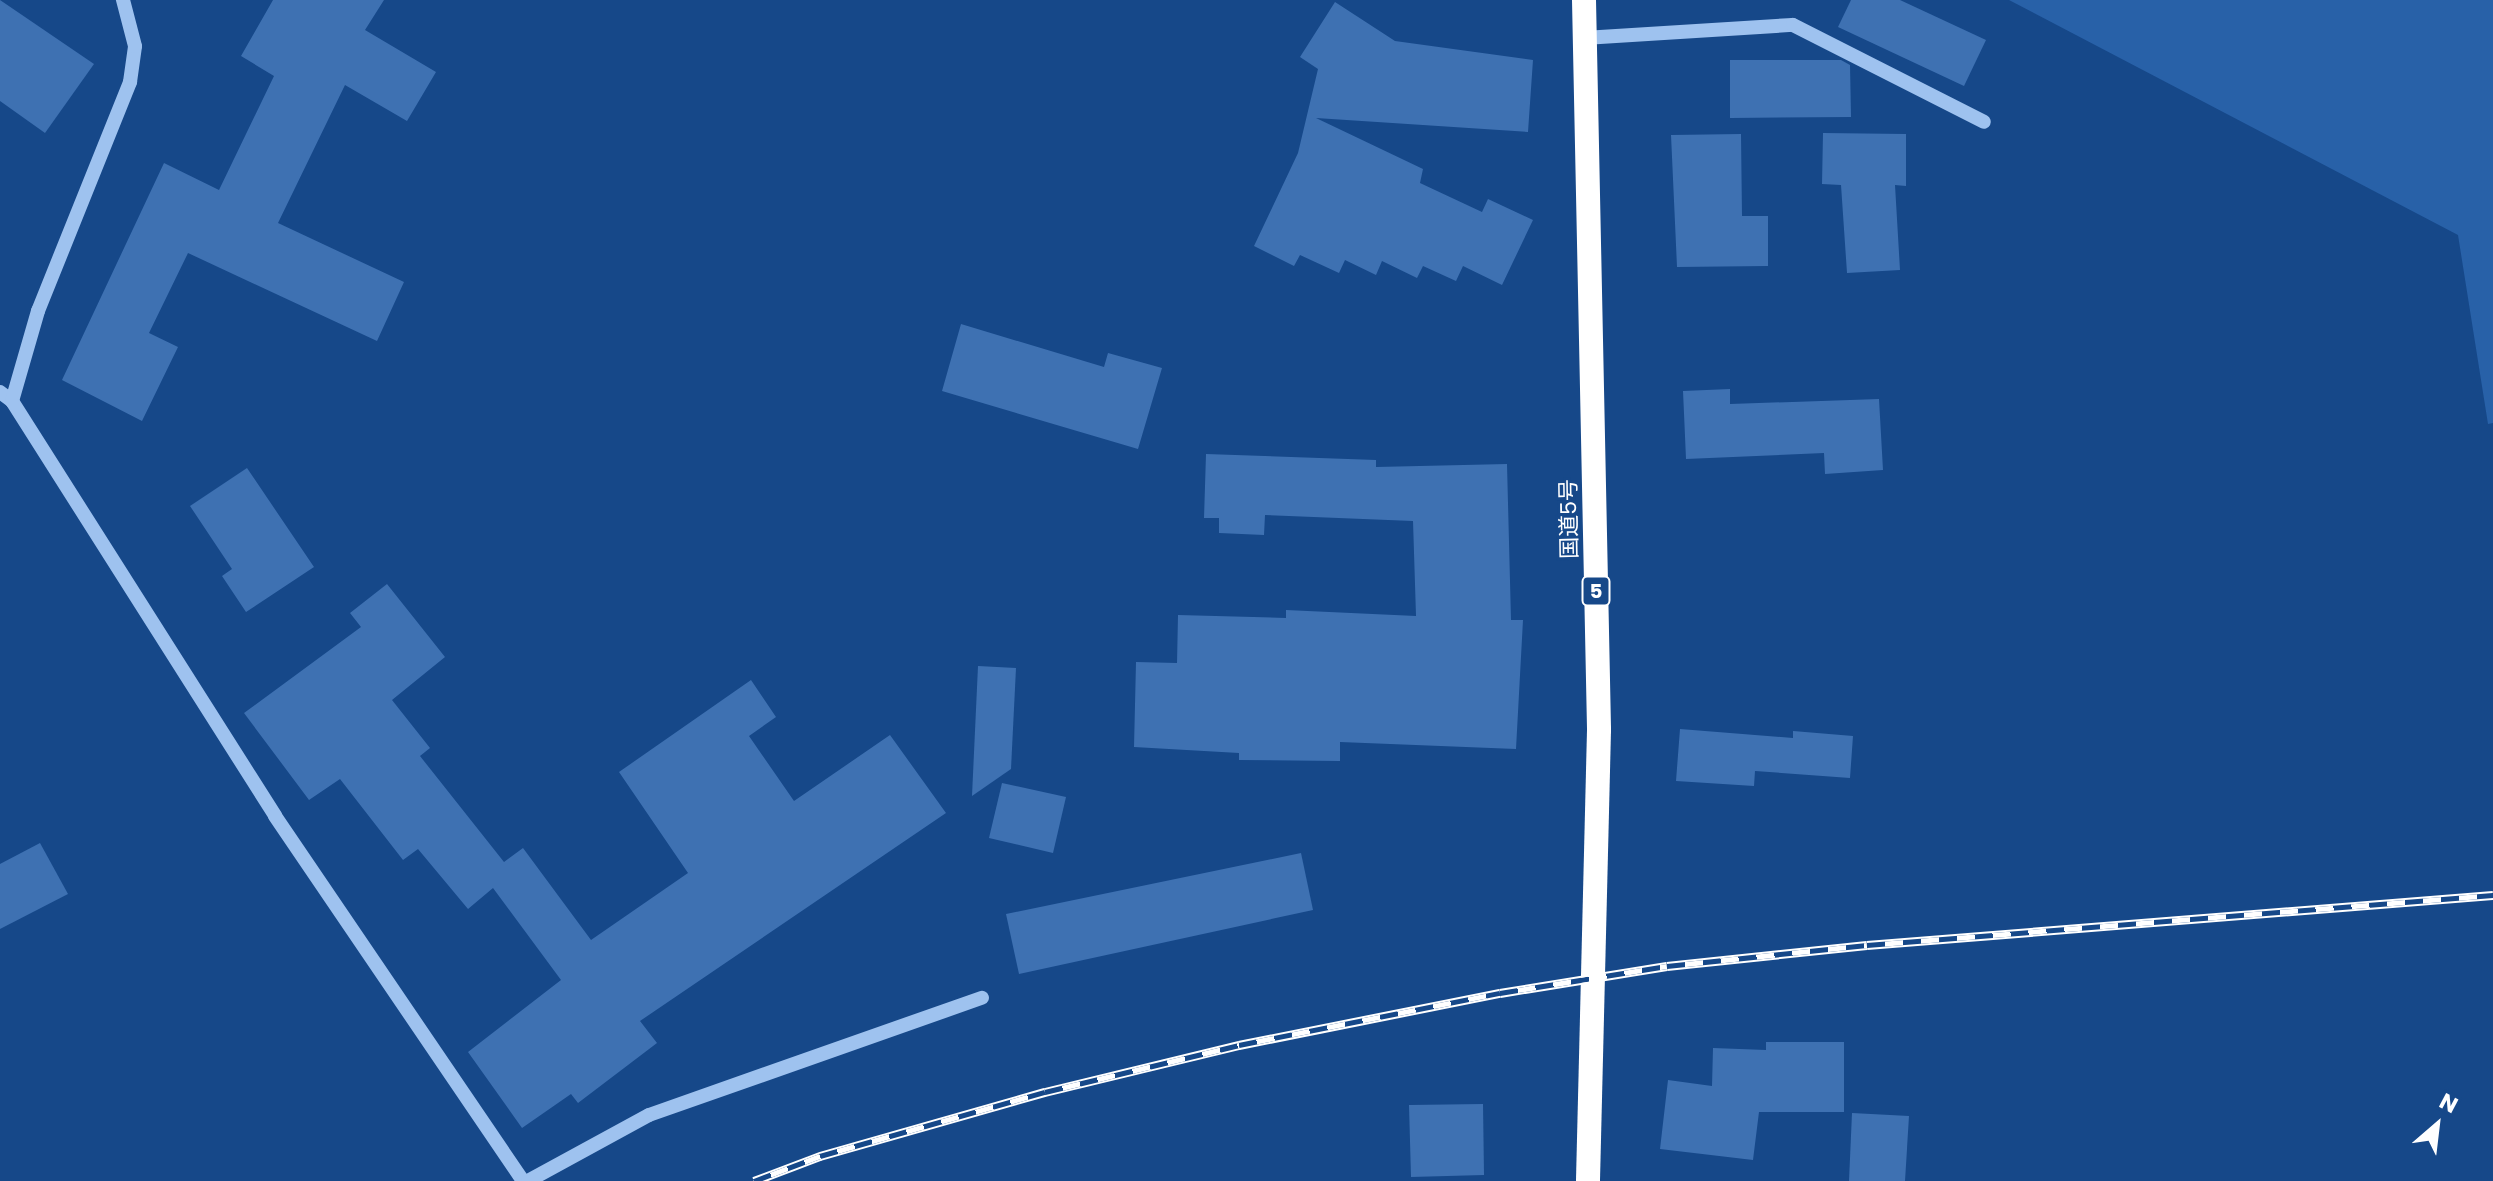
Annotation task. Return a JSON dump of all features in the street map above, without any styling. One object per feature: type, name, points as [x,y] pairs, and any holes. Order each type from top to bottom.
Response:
[{"type":"highway","name":"国道5号","points":[[1584,0],[1599,730],[1588,1181]]},
{"type":"street","points":[[123,0],[135,46],[130,82],[6,396],[275,816],[526,1181],[649,1115],[982,998]]},
{"type":"street","points":[[1584,38],[1793,25],[1984,122]]},
{"type":"shaded area","points":[[2009,0],[2493,0],[2493,423],[2488,424],[2458,235]]},
{"type":"building","points":[[0,0],[94,64],[45,133],[0,101]]},
{"type":"building","points":[[273,0],[384,0],[365,30],[436,72],[407,121],[345,85],[278,223],[404,282],[377,341],[188,253],[149,333],[178,347],[142,421],[62,380],[164,163],[219,190],[274,76],[241,56]]},
{"type":"building","points":[[1851,0],[1900,0],[1986,40],[1964,86],[1838,27]]},
{"type":"building","points":[[1335,2],[1395,41],[1533,60],[1528,132],[1316,118],[1423,169],[1420,183],[1482,212],[1488,199],[1533,220],[1502,285],[1463,266],[1456,281],[1423,266],[1417,278],[1382,261],[1376,275],[1345,260],[1339,273],[1300,255],[1294,266],[1254,246],[1298,153],[1318,69],[1300,57]]},
{"type":"building","points":[[1730,60],[1841,60],[1850,65],[1851,117],[1730,118]]},
{"type":"building","points":[[1823,133],[1906,134],[1906,186],[1895,185],[1900,270],[1847,273],[1841,185],[1822,184]]},
{"type":"building","points":[[1741,134],[1742,216],[1768,216],[1768,266],[1677,267],[1671,135]]},
{"type":"building","points":[[961,324],[1104,367],[1108,353],[1162,368],[1138,449],[942,391]]},
{"type":"building","points":[[1730,389],[1730,404],[1879,399],[1883,470],[1825,474],[1824,453],[1686,459],[1683,391]]},
{"type":"building","points":[[1206,454],[1376,460],[1376,467],[1507,464],[1511,620],[1523,620],[1516,749],[1340,742],[1340,761],[1239,760],[1239,753],[1134,747],[1136,662],[1177,663],[1178,615],[1286,618],[1286,610],[1416,616],[1413,521],[1265,515],[1264,535],[1219,533],[1219,518],[1204,518]]},
{"type":"building","points":[[247,468],[314,567],[246,612],[222,576],[232,569],[190,506]]},
{"type":"building","points":[[387,584],[445,657],[392,700],[430,748],[420,756],[504,862],[523,848],[591,940],[688,873],[619,772],[751,680],[776,717],[749,736],[794,801],[890,735],[946,813],[640,1021],[657,1043],[578,1103],[571,1094],[522,1128],[468,1052],[561,980],[493,888],[468,909],[418,849],[403,860],[340,779],[309,800],[244,713],[361,627],[350,613]]},
{"type":"building","points":[[978,666],[1016,668],[1011,769],[972,796]]},
{"type":"building","points":[[1680,729],[1793,738],[1793,731],[1853,736],[1850,778],[1755,771],[1754,786],[1676,781]]},
{"type":"building","points":[[1002,783],[1066,797],[1053,853],[989,838]]},
{"type":"building","points":[[40,843],[68,894],[0,929],[0,864]]},
{"type":"building","points":[[1301,853],[1313,910],[1019,974],[1006,914]]},
{"type":"building","points":[[1766,1042],[1844,1042],[1844,1112],[1759,1112],[1753,1160],[1660,1149],[1668,1080],[1712,1086],[1713,1048],[1766,1050]]},
{"type":"building","points":[[1483,1104],[1484,1175],[1411,1177],[1409,1105]]},
{"type":"building","points":[[1852,1113],[1909,1116],[1905,1181],[1849,1181]]},
{"type":"railway","points":[[754,1181],[820,1156],[1045,1092],[1239,1045],[1500,993],[1667,966],[1867,945],[2493,895]]}]
